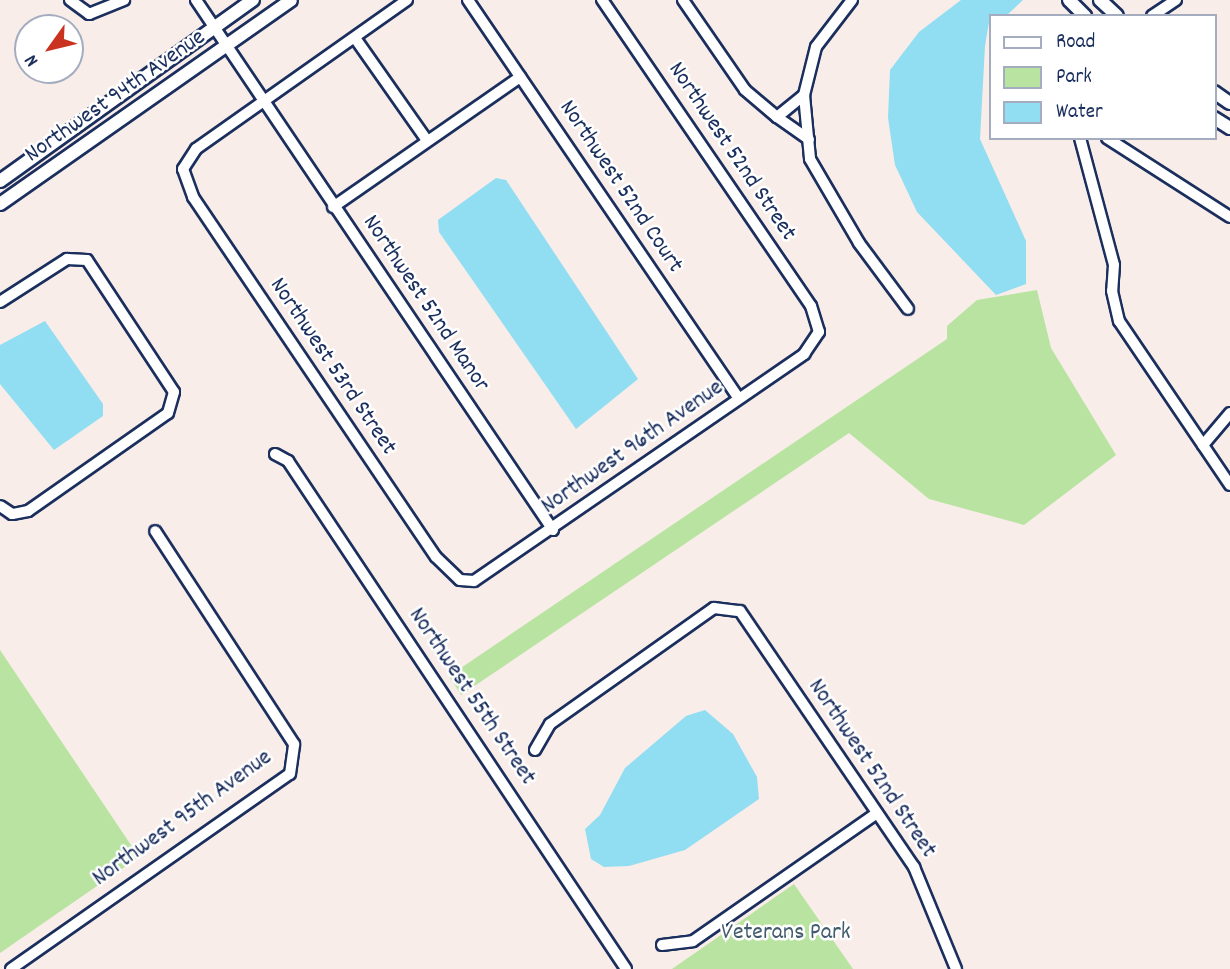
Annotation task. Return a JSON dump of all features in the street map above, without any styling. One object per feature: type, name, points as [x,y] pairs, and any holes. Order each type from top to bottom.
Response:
[{"type":"street","points":[[70,0],[89,14],[124,0]]},
{"type":"street","name":"Northwest 52nd Manor","points":[[196,0],[553,530]]},
{"type":"street","name":"Northwest 94th Avenue","points":[[0,181],[253,0]]},
{"type":"street","name":"Northwest 94th Avenue","points":[[0,204],[291,0]]},
{"type":"street","points":[[263,102],[407,0]]},
{"type":"street","name":"Northwest 52nd Court","points":[[468,0],[738,398]]},
{"type":"street","name":"Northwest 52nd Street","points":[[602,0],[811,306],[819,332]]},
{"type":"street","points":[[683,0],[745,90],[808,139]]},
{"type":"street","points":[[852,0],[816,47],[804,95],[810,159],[831,197],[908,309]]},
{"type":"street","points":[[1069,0],[1083,14]]},
{"type":"street","points":[[1100,0],[1115,14]]},
{"type":"street","points":[[1155,14],[1176,0]]},
{"type":"street","points":[[355,38],[426,139]]},
{"type":"street","points":[[333,207],[426,139],[520,77]]},
{"type":"street","points":[[777,117],[804,95]]},
{"type":"street","name":"Northwest 53rd Street","points":[[263,102],[196,149],[183,169],[192,197],[436,557],[460,580]]},
{"type":"street","points":[[1081,140],[1114,265],[1112,291],[1119,321],[1230,485]]},
{"type":"street","points":[[1110,140],[1230,217]]},
{"type":"street","points":[[0,302],[76,258],[94,267],[172,384],[173,403],[168,413],[28,511],[12,514],[0,506]]},
{"type":"street","name":"Northwest 96th Avenue","points":[[460,580],[488,576],[804,354],[819,332]]},
{"type":"street","points":[[1203,446],[1230,413]]},
{"type":"street","name":"Northwest 55th Street","points":[[275,454],[288,461],[626,969]]},
{"type":"street","name":"Northwest 95th Avenue","points":[[11,969],[290,774],[294,744],[155,531]]},
{"type":"street","name":"Northwest 52nd Street","points":[[535,750],[551,724],[714,608],[728,607],[740,611],[914,867],[956,969]]},
{"type":"street","points":[[662,945],[693,941],[877,813]]},
{"type":"green space","points":[[1037,290],[1051,348],[1116,455],[1024,525],[929,499],[849,433],[461,695],[449,676],[947,339],[947,326],[977,300]]},
{"type":"green space","points":[[0,650],[139,857],[0,953]]},
{"type":"green space","name":"Veterans Park","points":[[794,884],[853,969],[672,969]]},
{"type":"water","points":[[961,0],[1023,0],[1008,14],[988,14],[985,46],[980,139],[1026,241],[1026,284],[996,295],[917,212],[895,165],[888,118],[890,70],[919,32]]},
{"type":"water","points":[[496,178],[506,180],[638,379],[576,429],[439,232],[438,220]]},
{"type":"water","points":[[45,321],[103,404],[103,416],[54,450],[0,384],[0,345]]},
{"type":"water","points":[[705,710],[733,734],[757,777],[759,799],[685,850],[629,866],[604,867],[591,859],[585,829],[600,815],[625,768],[686,716]]}]
